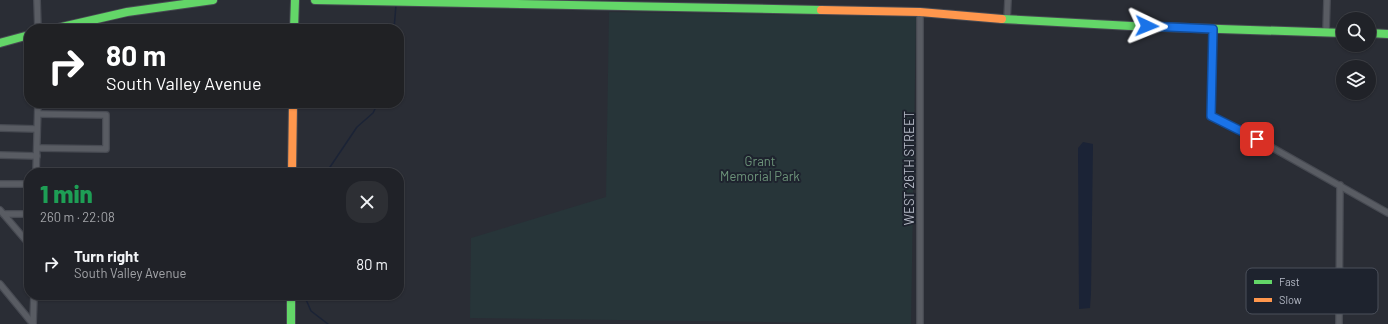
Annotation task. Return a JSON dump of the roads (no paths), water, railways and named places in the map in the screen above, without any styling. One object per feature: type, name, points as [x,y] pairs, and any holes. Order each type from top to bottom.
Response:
[{"type":"main road","points":[[75,24],[127,12],[213,0]]},
{"type":"main road","points":[[294,24],[295,0]]},
{"type":"main road","points":[[315,0],[920,12],[1007,20],[1336,33]]},
{"type":"main road","points":[[1376,33],[1388,34]]},
{"type":"main road","points":[[0,43],[24,36]]},
{"type":"main road","points":[[292,168],[293,108]]},
{"type":"main road","points":[[291,300],[291,324]]},
{"type":"street","points":[[37,0],[38,24]]},
{"type":"street","points":[[1007,20],[1008,0]]},
{"type":"street","points":[[1326,32],[1327,0]]},
{"type":"street","name":"WEST 26TH STREET","points":[[920,12],[920,324]]},
{"type":"street","points":[[1213,29],[1211,116],[1257,139],[1388,213]]},
{"type":"street","points":[[36,168],[38,108]]},
{"type":"street","points":[[37,148],[106,149],[106,115],[38,114]]},
{"type":"street","points":[[0,128],[37,130]]},
{"type":"street","points":[[0,155],[37,156]]},
{"type":"street","points":[[0,184],[24,184]]},
{"type":"street","points":[[1339,268],[1340,185]]},
{"type":"street","points":[[2,212],[24,214]]},
{"type":"street","points":[[2,212],[24,238]]},
{"type":"street","points":[[0,284],[33,324]]},
{"type":"street","points":[[33,324],[34,300]]},
{"type":"street","points":[[1338,314],[1338,324]]},
{"type":"water","points":[[1083,142],[1093,144],[1091,293],[1090,308],[1079,309],[1078,148]]},
{"type":"waterway","points":[[394,24],[396,5]]},
{"type":"waterway","points":[[329,168],[357,127],[373,113],[376,108]]},
{"type":"waterway","points":[[306,300],[311,311],[328,324]]},
{"type":"park label","name":"Grant Memorial Park","points":[[760,168]]}]
